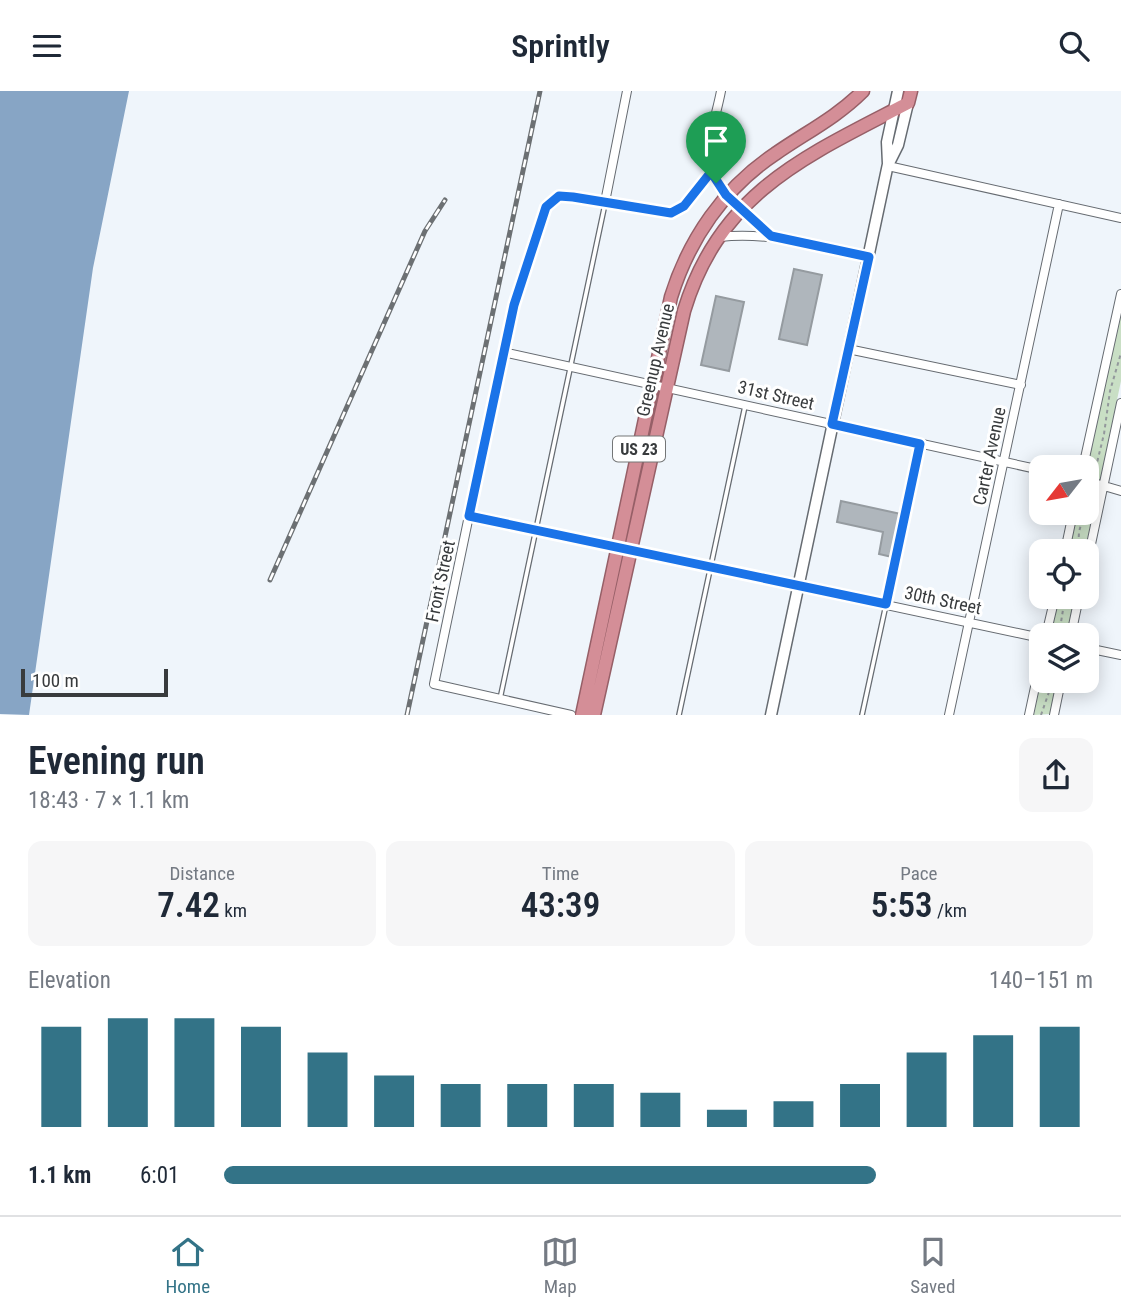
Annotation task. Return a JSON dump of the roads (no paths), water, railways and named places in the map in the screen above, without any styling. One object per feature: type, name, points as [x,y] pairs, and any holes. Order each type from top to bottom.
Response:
[{"type":"highway","name":"US 23","points":[[726,195],[761,164],[821,126],[863,91]]},
{"type":"highway","name":"US 23","points":[[741,208],[767,184],[796,164],[894,110],[910,97]]},
{"type":"highway","name":"Greenup Avenue","points":[[594,715],[653,384],[678,275],[697,236],[726,195]]},
{"type":"highway","name":"Greenup Avenue","points":[[582,715],[690,292],[704,259],[741,208]]},
{"type":"main road","points":[[771,715],[888,165],[887,142],[898,91]]},
{"type":"main road","points":[[888,165],[898,145],[910,97]]},
{"type":"street","points":[[605,202],[627,91]]},
{"type":"street","points":[[721,91],[708,157],[711,172],[726,195],[771,236]]},
{"type":"street","points":[[888,165],[1121,218]]},
{"type":"street","name":"Front Street","points":[[500,699],[435,684],[503,352],[514,305],[546,207],[559,196],[671,213],[684,206],[711,172]]},
{"type":"street","name":"Carter Avenue","points":[[949,715],[1059,204]]},
{"type":"street","points":[[718,237],[742,234],[771,236],[869,257]]},
{"type":"street","points":[[1086,455],[1121,294]]},
{"type":"street","points":[[848,349],[1021,385]]},
{"type":"street","name":"31st Street","points":[[503,352],[1029,467]]},
{"type":"street","points":[[1092,539],[1121,403]]},
{"type":"street","points":[[1099,485],[1121,491]]},
{"type":"street","name":"30th Street","points":[[469,516],[1029,635]]},
{"type":"street","points":[[1099,650],[1121,655]]},
{"type":"street","points":[[1029,715],[1034,693]]},
{"type":"street","points":[[1054,715],[1059,693]]},
{"type":"street","points":[[500,699],[571,715]]},
{"type":"lane","points":[[500,699],[605,202]]},
{"type":"lane","points":[[679,715],[746,404]]},
{"type":"lane","points":[[862,715],[920,444]]},
{"type":"water","points":[[0,91],[129,91],[93,268],[29,715],[0,714]]},
{"type":"railway","points":[[407,715],[540,91]]},
{"type":"railway","points":[[270,580],[425,231],[445,200]]}]
